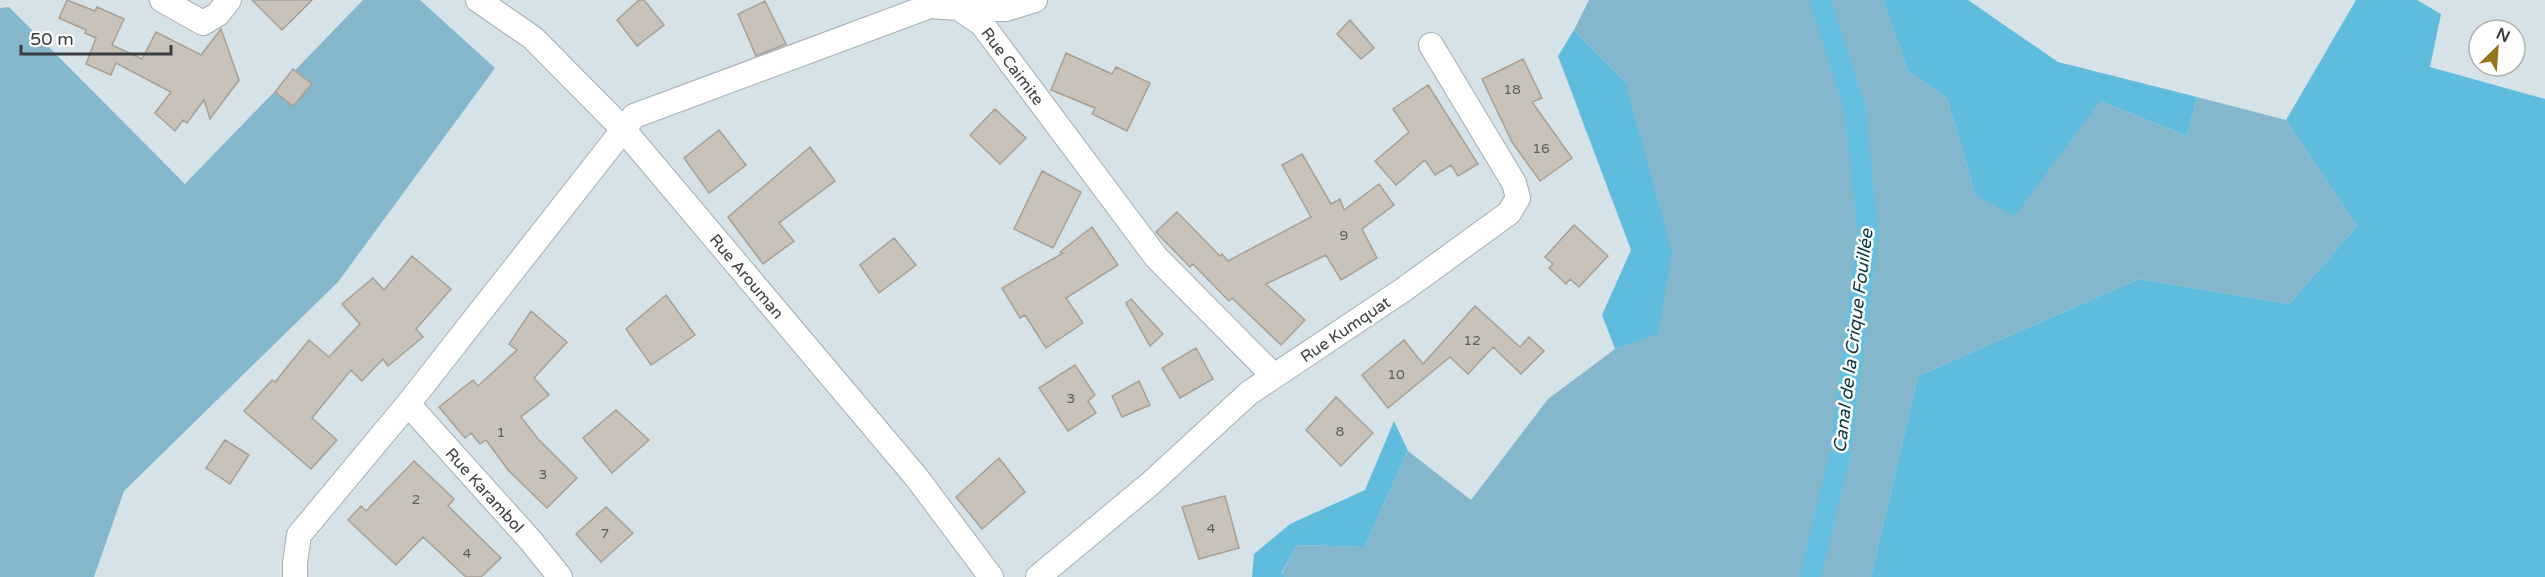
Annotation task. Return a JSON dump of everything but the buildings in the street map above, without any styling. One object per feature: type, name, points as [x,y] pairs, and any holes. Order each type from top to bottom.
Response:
[{"type":"street","points":[[162,0],[203,22],[218,14],[229,0]]},
{"type":"street","name":"Rue Arouman","points":[[478,0],[533,38],[623,129],[917,478],[991,577]]},
{"type":"street","points":[[958,9],[1006,9],[1035,0]]},
{"type":"street","name":"Rue Caimite","points":[[295,577],[299,536],[408,404],[634,116],[930,6],[958,9],[982,24],[1156,257],[1273,375]]},
{"type":"street","name":"Rue Kumquat","points":[[1038,577],[1151,483],[1249,393],[1509,213],[1518,198],[1514,183],[1431,45]]},
{"type":"street","name":"Rue Karambol","points":[[408,404],[531,541],[560,577]]},
{"type":"shaded area","points":[[363,0],[420,0],[495,68],[338,282],[124,491],[94,577],[0,577],[0,8],[9,7],[185,184]]},
{"type":"shaded area","points":[[1589,0],[1883,0],[1908,71],[1947,98],[1976,196],[2100,101],[2187,136],[2197,97],[2286,120],[2357,226],[2289,304],[2139,279],[1918,376],[1871,577],[1286,577],[1281,575],[1297,545],[1364,547],[1408,451],[1471,500],[1548,399],[1615,349],[1658,333],[1625,82],[1574,30]]},
{"type":"shaded area","points":[[1883,0],[1968,0],[2058,62],[2197,97],[2187,136],[2100,101],[2015,216],[1976,196],[1947,98],[1908,71]]},
{"type":"shaded area","points":[[2356,0],[2417,0],[2441,14],[2430,67],[2545,99],[2545,577],[1871,577],[1918,376],[2139,279],[2289,304],[2357,226],[2286,120]]},
{"type":"shaded area","points":[[1574,30],[1625,82],[1672,252],[1658,334],[1615,349],[1602,315],[1631,250],[1558,56]]},
{"type":"shaded area","points":[[1394,421],[1408,451],[1364,547],[1297,545],[1281,574],[1286,577],[1252,577],[1254,554],[1290,524],[1365,490]]},
{"type":"waterway","name":"Canal de la Crique Fouillée","points":[[1810,577],[1840,455],[1868,234],[1855,109],[1820,0]]}]
